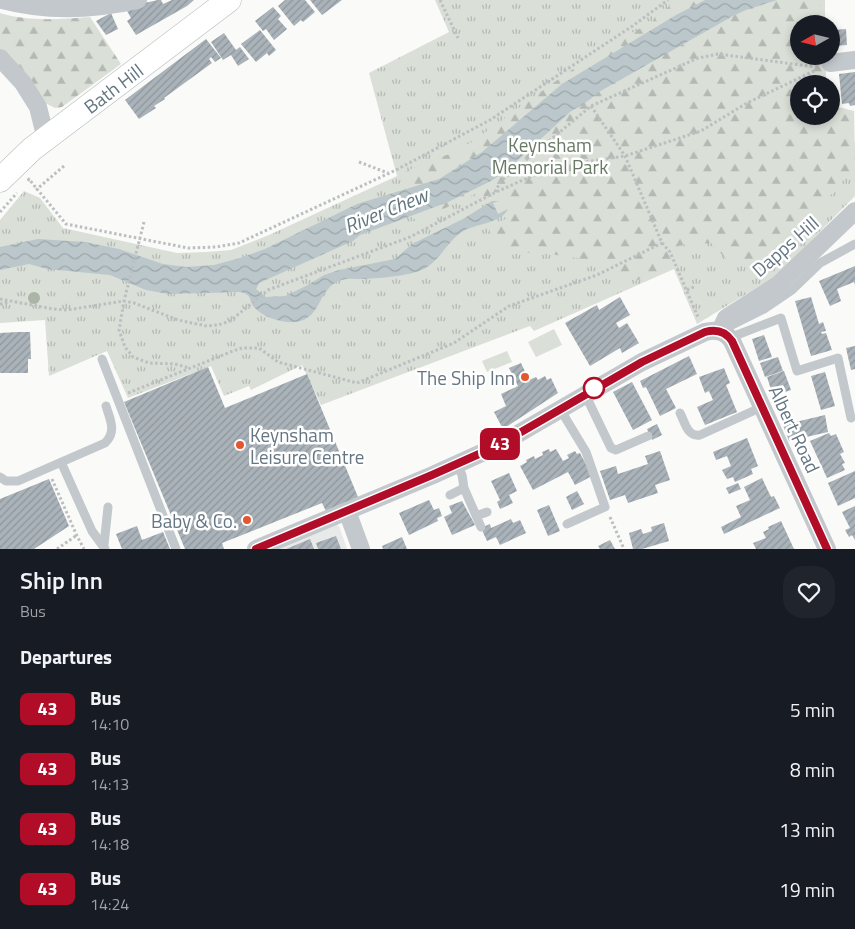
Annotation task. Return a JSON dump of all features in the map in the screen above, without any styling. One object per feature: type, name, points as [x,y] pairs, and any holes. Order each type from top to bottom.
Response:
[{"type":"main road","name":"Bath Hill","points":[[9,186],[32,149],[49,141],[229,0]]},
{"type":"street","points":[[2,0],[21,5],[69,9],[94,8],[138,0]]},
{"type":"street","points":[[0,58],[23,83],[38,107],[49,141]]},
{"type":"street","points":[[840,62],[855,60]]},
{"type":"street","name":"Dapps Hill","points":[[725,334],[726,318],[779,284],[855,211]]},
{"type":"street","points":[[256,549],[497,446],[642,362],[705,332],[713,330],[725,334]]},
{"type":"street","name":"Albert Road","points":[[725,334],[762,407],[827,549]]},
{"type":"street","points":[[347,511],[361,549]]},
{"type":"lane","points":[[725,334],[792,290],[820,263],[855,244]]},
{"type":"lane","points":[[725,334],[781,318],[798,372],[838,358],[851,418]]},
{"type":"lane","points":[[102,359],[176,549]]},
{"type":"lane","points":[[585,394],[610,448],[616,450],[648,436]]},
{"type":"lane","points":[[0,476],[6,481],[18,481],[105,443],[112,433],[113,426],[106,406]]},
{"type":"lane","points":[[680,413],[690,433],[695,436],[762,407]]},
{"type":"lane","points":[[560,409],[586,452],[605,507],[567,524]]},
{"type":"lane","points":[[62,462],[90,527],[104,547]]},
{"type":"lane","points":[[457,464],[462,475],[464,488],[481,527]]},
{"type":"lane","points":[[450,494],[464,488]]},
{"type":"lane","points":[[104,547],[108,507]]},
{"type":"lane","points":[[476,516],[487,512]]},
{"type":"path","points":[[440,0],[458,38]]},
{"type":"path","points":[[23,186],[29,179],[66,224],[188,248],[216,247],[239,243],[388,173],[490,120],[631,27],[668,0]]},
{"type":"path","points":[[0,298],[66,310],[124,301],[178,320],[206,326],[218,325],[230,321],[264,292],[410,237],[494,193],[552,167],[625,156],[701,131],[747,103],[820,68],[718,54],[698,58],[591,106],[501,181],[494,193]]},
{"type":"path","points":[[591,106],[625,156],[662,244],[670,252],[696,311]]},
{"type":"path","points":[[359,162],[388,173]]},
{"type":"path","points":[[37,189],[64,166]]},
{"type":"path","points":[[0,212],[9,186]]},
{"type":"path","points":[[144,222],[139,248],[124,301],[119,330],[125,346],[133,357],[149,362],[175,364],[189,368]]},
{"type":"path","points":[[122,396],[233,351],[251,347],[259,348],[278,362],[357,383],[454,343],[509,306],[597,275],[662,244]]},
{"type":"path","points":[[687,290],[696,286]]},
{"type":"path","points":[[0,304],[12,301]]},
{"type":"path","points":[[51,476],[84,549]]},
{"type":"path","points":[[605,507],[624,549]]},
{"type":"path","points":[[57,549],[90,527]]},
{"type":"shaded area","points":[[334,524],[339,526],[347,549],[276,549]]},
{"type":"green space","name":"Keynsham Memorial Park","points":[[435,0],[825,0],[825,15],[790,15],[790,65],[826,65],[826,75],[790,75],[790,125],[818,125],[855,142],[855,196],[776,276],[697,324],[674,269],[534,331],[530,326],[321,405],[302,365],[251,390],[249,386],[224,396],[211,366],[128,398],[107,351],[49,376],[45,320],[0,323],[0,220],[24,191],[40,198],[63,228],[177,253],[231,250],[269,235],[397,176],[369,73],[449,32]]},
{"type":"green space","points":[[676,0],[820,0],[821,15],[790,15],[790,65],[822,65],[822,75],[790,75],[790,125],[840,125],[840,107],[854,111],[855,166],[770,268],[754,269],[729,262],[711,243],[680,245],[665,268],[636,281],[603,262],[537,252],[517,254],[493,245],[489,228],[509,217],[504,200],[475,194],[418,221],[401,211],[397,195],[404,172],[449,154],[472,142],[567,73],[653,21]]},
{"type":"green space","points":[[0,13],[33,19],[90,17],[121,64],[62,107],[55,108],[45,103],[0,56]]},
{"type":"green space","points":[[554,329],[562,345],[536,357],[528,342]]},
{"type":"green space","points":[[507,351],[512,362],[487,372],[482,361]]},
{"type":"water","name":"River Chew","points":[[705,0],[777,0],[733,16],[597,93],[570,112],[506,171],[491,181],[448,202],[360,235],[353,241],[259,283],[256,289],[266,297],[285,296],[324,275],[339,270],[395,259],[412,244],[463,219],[492,201],[499,201],[493,203],[498,214],[508,209],[501,217],[459,234],[424,269],[395,276],[344,279],[333,284],[323,296],[316,309],[305,319],[291,322],[279,321],[268,317],[254,307],[249,296],[240,292],[168,294],[146,290],[110,275],[47,269],[29,264],[0,270],[0,247],[38,239],[85,242],[119,249],[163,264],[186,267],[214,265],[265,249],[357,204],[439,179],[482,152],[562,84],[676,15]]},
{"type":"building","points":[[161,0],[163,4],[172,0],[194,0],[187,6],[136,35],[127,21],[131,18],[126,9],[131,6]]},
{"type":"building","points":[[285,0],[305,0],[315,12],[303,22],[301,20],[294,26],[278,6]]},
{"type":"building","points":[[310,0],[342,0],[322,15]]},
{"type":"building","points":[[273,7],[281,16],[278,19],[287,29],[274,40],[266,29],[263,31],[255,21]]},
{"type":"building","points":[[111,13],[118,29],[106,35],[96,21]]},
{"type":"building","points":[[840,29],[846,29],[847,45],[840,46]]},
{"type":"building","points":[[260,30],[276,50],[269,56],[267,53],[256,62],[241,44]]},
{"type":"building","points":[[224,33],[236,50],[240,47],[249,59],[238,66],[231,55],[223,60],[211,42]]},
{"type":"building","points":[[206,39],[221,58],[215,62],[211,57],[209,59],[212,63],[154,106],[156,108],[139,119],[125,100]]},
{"type":"building","points":[[855,72],[855,105],[850,106],[849,103],[842,104],[839,74]]},
{"type":"building","points":[[855,266],[855,285],[854,282],[837,289],[841,301],[830,306],[819,281]]},
{"type":"building","points":[[620,297],[630,315],[616,323],[619,328],[627,323],[639,343],[622,353],[620,348],[590,366],[565,323],[597,305],[599,310]]},
{"type":"building","points":[[811,297],[819,324],[823,322],[826,331],[821,332],[822,334],[826,333],[832,350],[811,356],[795,301]]},
{"type":"building","points":[[30,332],[31,359],[28,359],[28,373],[0,373],[0,333]]},
{"type":"building","points":[[764,335],[772,357],[759,361],[752,339]]},
{"type":"building","points":[[855,346],[855,369],[851,370],[846,348]]},
{"type":"building","points":[[689,356],[697,374],[666,389],[676,408],[660,416],[646,387],[643,388],[640,381]]},
{"type":"building","points":[[778,357],[783,371],[765,377],[760,363]]},
{"type":"building","points":[[521,363],[529,380],[536,377],[538,380],[545,376],[547,380],[551,378],[558,393],[503,429],[494,412],[506,406],[501,394],[518,386],[509,368]]},
{"type":"building","points":[[208,367],[225,408],[307,374],[358,497],[326,511],[322,503],[222,543],[224,549],[185,549],[124,402]]},
{"type":"building","points":[[724,368],[730,383],[726,385],[737,412],[705,425],[697,407],[713,400],[709,391],[705,393],[699,377]]},
{"type":"building","points":[[784,371],[791,390],[773,396],[767,377]]},
{"type":"building","points":[[825,372],[835,406],[821,410],[811,376]]},
{"type":"building","points":[[632,382],[652,420],[633,430],[613,392]]},
{"type":"building","points":[[825,415],[828,432],[789,441],[783,425]]},
{"type":"building","points":[[657,424],[662,435],[652,440],[647,429]]},
{"type":"building","points":[[829,433],[831,436],[836,434],[844,452],[840,454],[845,463],[842,464],[845,470],[827,478],[810,441]]},
{"type":"building","points":[[747,438],[758,466],[751,469],[753,474],[735,482],[733,477],[727,479],[722,470],[731,466],[727,456],[716,460],[713,452]]},
{"type":"building","points":[[549,449],[550,452],[556,449],[563,461],[569,458],[567,455],[575,451],[577,454],[580,453],[592,476],[575,485],[568,472],[533,490],[520,466],[534,456],[535,459],[543,455],[542,452]]},
{"type":"building","points":[[660,451],[670,480],[655,485],[658,493],[628,503],[625,495],[610,500],[600,471],[616,466],[618,474],[648,464],[645,456]]},
{"type":"building","points":[[855,471],[855,498],[838,506],[828,483]]},
{"type":"building","points":[[509,473],[517,491],[509,495],[513,503],[500,509],[497,502],[500,500],[491,481]]},
{"type":"building","points":[[762,478],[771,497],[774,496],[780,508],[724,534],[721,527],[741,517],[736,506],[750,500],[744,487]]},
{"type":"building","points":[[49,479],[69,526],[34,549],[0,549],[0,499]]},
{"type":"building","points":[[738,483],[741,489],[729,494],[726,488]]},
{"type":"building","points":[[577,491],[584,504],[572,510],[566,497]]},
{"type":"building","points":[[429,500],[434,510],[439,508],[442,516],[437,518],[438,521],[409,535],[399,513]]},
{"type":"building","points":[[462,501],[475,525],[452,535],[444,517],[452,513],[449,506]]},
{"type":"building","points":[[549,505],[560,531],[548,536],[537,510]]},
{"type":"building","points":[[855,506],[855,540],[852,535],[849,537],[845,530],[850,528],[842,512]]},
{"type":"building","points":[[511,519],[513,523],[520,520],[526,533],[500,545],[496,537],[487,541],[481,528],[490,524],[491,528]]},
{"type":"building","points":[[781,521],[794,549],[756,549],[753,543],[766,538],[763,532],[769,529],[768,527]]},
{"type":"building","points":[[664,523],[669,541],[642,549],[633,549],[629,533],[641,529],[643,534],[652,531],[651,527]]},
{"type":"building","points":[[137,526],[142,540],[163,532],[170,549],[122,549],[116,534]]},
{"type":"building","points":[[336,536],[341,549],[318,549],[316,543]]},
{"type":"building","points":[[402,537],[407,549],[383,549],[382,546]]},
{"type":"building","points":[[310,539],[314,549],[286,549],[291,547]]},
{"type":"building","points":[[610,540],[615,549],[600,549],[598,546]]},
{"type":"bus line","name":"43","points":[[256,549],[497,446],[642,362],[713,330],[728,335],[732,341],[827,549]]},
{"type":"place","name":"The Ship Inn","points":[[525,377]]},
{"type":"place","name":"Keynsham Leisure Centre","points":[[240,445]]},
{"type":"place","name":"Baby & Co.","points":[[247,520]]}]
